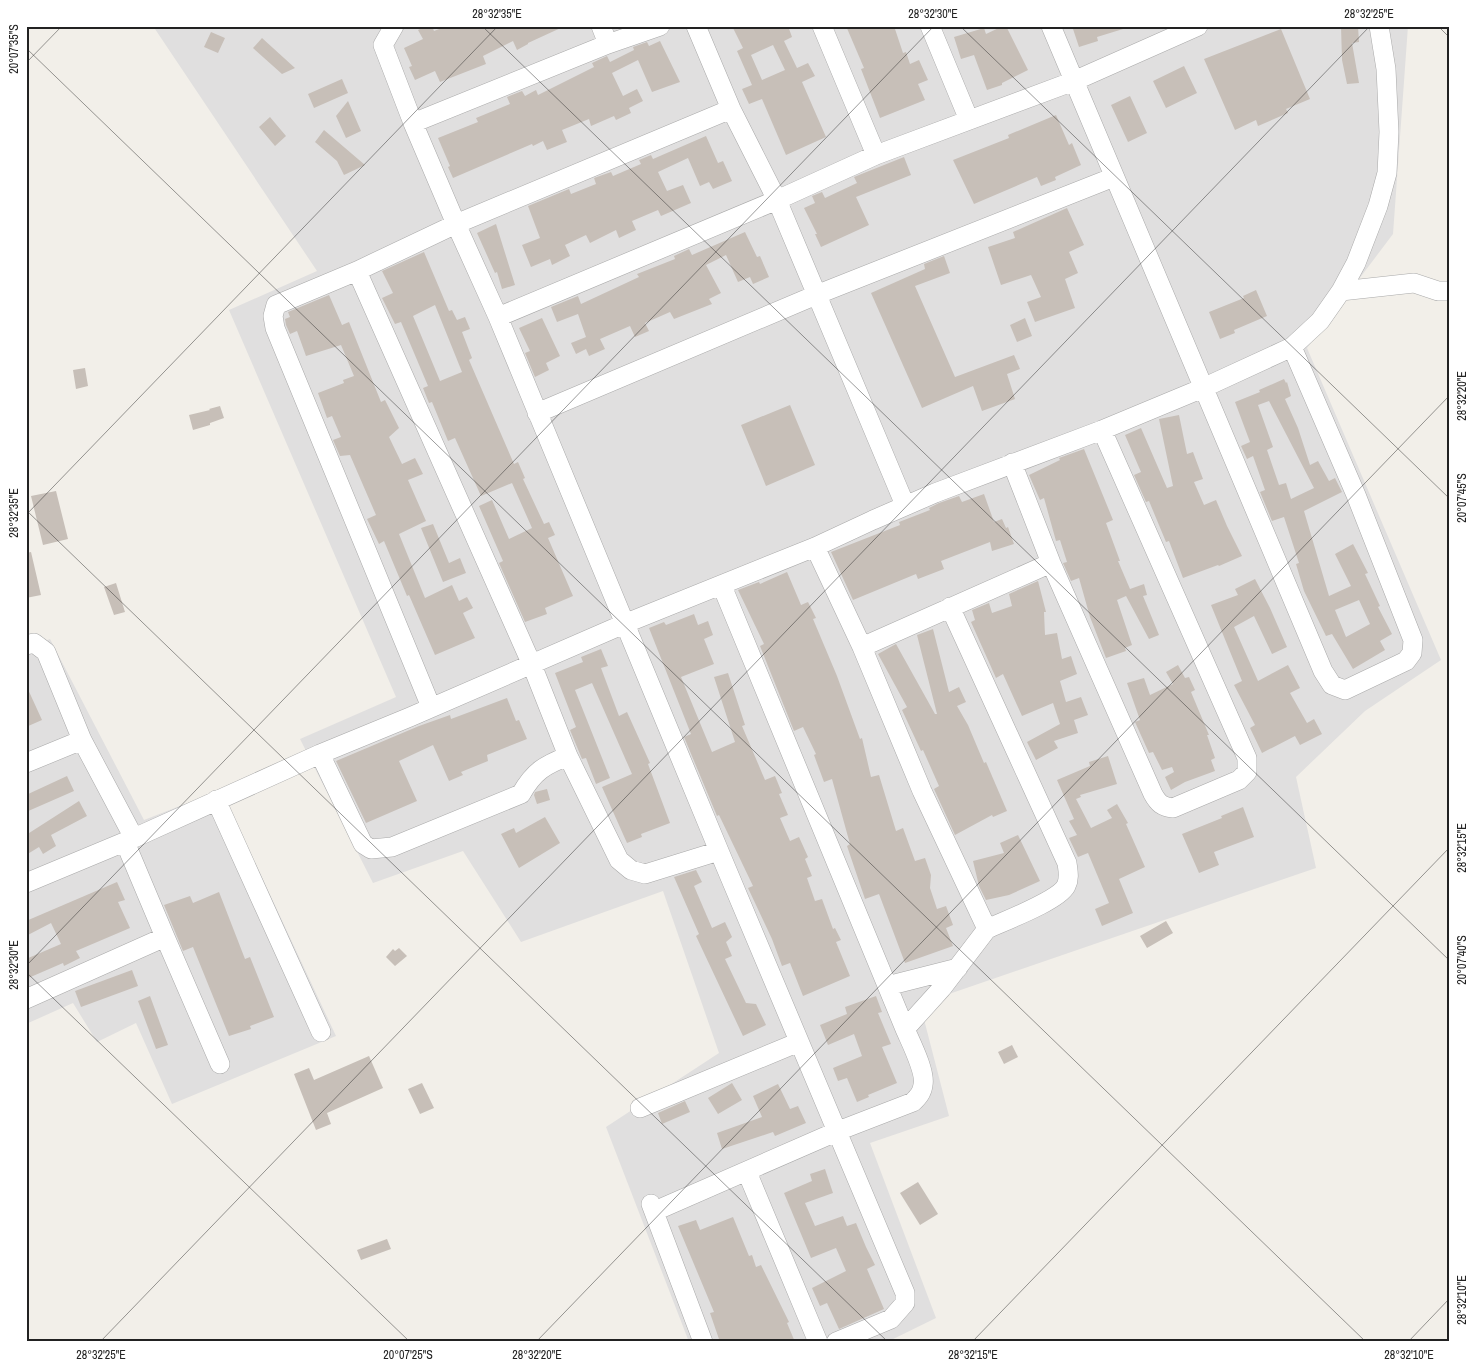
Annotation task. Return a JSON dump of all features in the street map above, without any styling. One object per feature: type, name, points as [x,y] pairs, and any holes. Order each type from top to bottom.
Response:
[{"type":"street","points":[[394,26],[383,45],[414,124],[498,317],[624,624],[905,1293],[905,1303],[891,1319],[836,1342]]},
{"type":"street","points":[[601,26],[608,44]]},
{"type":"street","points":[[414,124],[608,44],[660,26]]},
{"type":"street","points":[[696,26],[731,109],[777,200],[906,505]]},
{"type":"street","points":[[822,26],[876,155]]},
{"type":"street","points":[[930,26],[969,120]]},
{"type":"street","points":[[1051,26],[1323,671],[1332,685],[1345,690],[1406,661],[1412,653],[1414,640],[1356,495],[1292,347]]},
{"type":"street","points":[[498,317],[777,200],[876,155],[1074,81],[1167,33],[1198,26]]},
{"type":"street","points":[[26,883],[129,840],[320,754],[532,665],[624,624],[815,548],[906,505],[1102,430],[1203,388],[1292,347],[1320,321],[1342,291],[1368,234],[1387,173],[1389,132],[1386,69],[1379,26]]},
{"type":"street","points":[[431,706],[273,323],[276,305],[357,271],[456,224],[731,109]]},
{"type":"street","points":[[537,413],[816,295],[1114,177]]},
{"type":"street","points":[[357,271],[532,665],[568,756],[619,860],[631,870],[644,874],[719,851]]},
{"type":"street","points":[[1342,291],[1414,283],[1438,291],[1450,291]]},
{"type":"street","points":[[1012,463],[1051,563],[1145,777],[1158,802],[1165,807],[1173,808],[1239,780],[1247,772],[1247,758],[1102,430]]},
{"type":"street","points":[[815,548],[862,647],[922,791],[987,929]]},
{"type":"street","points":[[862,647],[950,606],[1051,563]]},
{"type":"street","points":[[703,1342],[653,1207],[746,1172],[838,1131],[913,1102],[920,1094],[924,1084],[922,1074],[888,986],[722,586]]},
{"type":"street","points":[[905,1029],[942,988],[987,929],[1055,897],[1065,887],[1069,876],[1067,862],[950,606]]},
{"type":"street","points":[[26,645],[34,643],[46,652],[82,740],[129,840],[164,937],[220,1064]]},
{"type":"street","points":[[26,763],[82,740]]},
{"type":"street","points":[[320,754],[363,844],[371,849],[392,847],[522,794],[529,780],[537,771],[548,764],[568,756]]},
{"type":"street","points":[[216,800],[321,1032]]},
{"type":"street","points":[[26,999],[164,937]]},
{"type":"street","points":[[888,986],[958,968]]},
{"type":"street","points":[[640,1108],[799,1042]]},
{"type":"street","points":[[746,1172],[818,1342]]},
{"type":"shaded area","points":[[153,26],[1408,26],[1393,234],[1307,348],[1441,660],[1365,711],[1296,777],[1316,868],[920,1004],[949,1116],[870,1143],[936,1318],[887,1342],[689,1342],[606,1127],[719,1053],[663,891],[521,942],[463,851],[373,883],[300,739],[396,697],[229,310],[317,271]]},
{"type":"shaded area","points":[[50,639],[144,820],[221,790],[336,1036],[172,1104],[136,1023],[97,1042],[73,1003],[26,1024],[26,649]]},
{"type":"building","points":[[426,26],[432,26],[434,31],[447,26],[565,26],[517,50],[513,41],[483,56],[486,64],[440,82],[435,71],[415,80],[409,67],[412,66],[404,48],[423,39],[418,30]]},
{"type":"building","points":[[732,26],[788,26],[792,37],[784,41],[797,68],[808,63],[815,76],[802,82],[826,137],[786,155],[762,99],[749,104],[742,89],[752,85],[737,51],[743,48]],"holes":[[[773,45],[785,70],[762,80],[751,55]]]},
{"type":"building","points":[[846,26],[894,26],[903,53],[906,52],[910,64],[919,60],[928,80],[918,84],[925,100],[880,118],[861,69],[864,68]]},
{"type":"building","points":[[1006,26],[1028,70],[1002,83],[1002,85],[987,90],[974,55],[961,59],[954,37],[984,28],[986,34]]},
{"type":"building","points":[[1072,26],[1123,26],[1123,29],[1097,37],[1098,41],[1079,47]]},
{"type":"building","points":[[1341,26],[1358,26],[1359,42],[1352,43],[1359,83],[1347,84],[1342,60]]},
{"type":"building","points":[[1281,29],[1310,99],[1286,109],[1288,113],[1258,126],[1256,120],[1235,130],[1204,59]]},
{"type":"building","points":[[211,32],[225,38],[218,53],[204,47]]},
{"type":"building","points":[[262,38],[295,68],[282,74],[253,48]]},
{"type":"building","points":[[660,41],[680,82],[652,92],[638,60],[612,73],[623,96],[637,89],[643,101],[629,108],[631,113],[616,120],[614,116],[591,126],[589,119],[562,130],[567,142],[547,150],[543,141],[533,146],[532,144],[453,178],[438,138],[478,122],[476,118],[510,104],[507,97],[522,91],[525,96],[536,90],[538,95],[594,67],[592,63],[607,56],[610,62],[634,50],[633,47],[647,42],[649,46]]},
{"type":"building","points":[[1184,66],[1197,93],[1166,108],[1153,81]]},
{"type":"building","points":[[342,79],[348,93],[314,108],[308,94]]},
{"type":"building","points":[[1130,96],[1147,133],[1128,142],[1111,105]]},
{"type":"building","points":[[348,101],[361,131],[346,138],[336,116]]},
{"type":"building","points":[[1056,115],[1069,145],[1072,143],[1081,165],[1055,177],[1056,180],[1041,186],[1037,177],[974,204],[953,160],[1009,138],[1008,135]]},
{"type":"building","points":[[270,117],[286,136],[275,146],[259,127]]},
{"type":"building","points":[[324,130],[365,165],[344,175],[337,161],[315,142]]},
{"type":"building","points":[[706,136],[718,163],[723,161],[732,181],[713,189],[709,182],[700,186],[688,158],[658,172],[667,191],[683,185],[691,203],[661,216],[658,210],[632,221],[636,230],[619,238],[616,230],[590,243],[586,235],[565,245],[570,256],[552,265],[550,259],[531,267],[522,245],[540,238],[528,206],[569,189],[571,194],[596,184],[594,178],[611,172],[613,176],[641,164],[639,160],[651,155],[653,159]]},
{"type":"building","points":[[904,157],[911,175],[856,197],[869,225],[821,247],[815,234],[817,234],[804,208],[815,203],[812,196],[822,192],[825,198],[857,183],[854,177]]},
{"type":"building","points":[[1067,208],[1084,245],[1069,252],[1078,273],[1065,279],[1075,308],[1035,322],[1027,302],[1041,297],[1031,275],[1001,285],[988,247],[1015,238],[1013,232]]},
{"type":"building","points":[[496,224],[515,285],[502,289],[497,272],[495,273],[477,233]]},
{"type":"building","points":[[745,232],[757,257],[760,256],[769,277],[753,284],[750,277],[738,282],[726,255],[706,265],[721,293],[709,299],[712,304],[674,319],[670,312],[645,323],[649,331],[635,337],[630,326],[600,339],[605,349],[589,356],[586,349],[576,354],[571,343],[586,337],[578,314],[557,322],[551,307],[578,296],[581,304],[639,277],[637,274],[675,259],[674,256],[689,249],[692,255]]},
{"type":"building","points":[[424,252],[449,311],[452,310],[457,320],[465,317],[470,329],[462,332],[472,358],[469,360],[514,464],[518,462],[525,478],[523,479],[544,524],[549,522],[555,535],[548,538],[573,596],[545,608],[547,614],[525,622],[499,563],[503,561],[479,506],[492,500],[509,539],[532,528],[512,483],[481,496],[455,438],[448,441],[432,402],[429,403],[423,388],[428,386],[401,322],[395,324],[382,298],[393,293],[382,271]],"holes":[[[435,305],[462,372],[440,381],[413,316]]]},
{"type":"building","points":[[944,256],[950,273],[915,286],[955,377],[1014,355],[1020,369],[1007,374],[1015,399],[982,411],[973,386],[922,408],[871,293],[925,269],[924,264]]},
{"type":"building","points":[[1256,290],[1267,316],[1234,330],[1235,333],[1220,339],[1209,312],[1244,298],[1243,296]]},
{"type":"building","points":[[329,295],[342,325],[349,322],[381,402],[385,400],[399,428],[389,437],[402,464],[415,458],[423,474],[408,480],[426,521],[399,534],[425,598],[452,585],[459,601],[467,597],[473,608],[463,613],[475,638],[435,655],[384,541],[379,544],[367,519],[376,515],[350,455],[340,456],[333,440],[341,437],[332,416],[327,418],[318,393],[344,383],[343,380],[354,376],[341,345],[306,356],[297,331],[290,334],[286,325],[285,319],[290,317],[288,312]]},
{"type":"building","points":[[542,318],[560,356],[546,363],[549,370],[535,377],[525,353],[530,351],[519,328]]},
{"type":"building","points":[[1025,318],[1032,336],[1017,342],[1010,325]]},
{"type":"building","points":[[85,368],[88,386],[76,389],[73,370]]},
{"type":"building","points":[[1284,379],[1287,382],[1291,396],[1285,399],[1298,428],[1310,465],[1318,461],[1329,481],[1335,478],[1342,492],[1304,511],[1329,596],[1351,586],[1335,554],[1353,544],[1368,573],[1365,574],[1380,606],[1378,607],[1392,634],[1380,641],[1385,650],[1353,669],[1332,634],[1326,636],[1304,591],[1296,564],[1299,563],[1284,517],[1272,521],[1260,492],[1265,490],[1253,456],[1247,459],[1241,446],[1250,442],[1235,402],[1260,392],[1259,390]],"holes":[[[1269,401],[1314,488],[1291,499],[1286,483],[1279,485],[1267,450],[1273,447],[1258,405]],[[1359,600],[1370,624],[1346,637],[1335,610]]]},
{"type":"building","points":[[790,405],[815,465],[766,486],[741,425]]},
{"type":"building","points":[[220,406],[224,418],[193,430],[189,415]]},
{"type":"building","points":[[1179,415],[1187,454],[1193,452],[1203,479],[1194,482],[1204,505],[1216,500],[1242,556],[1183,578],[1169,541],[1166,542],[1149,501],[1146,502],[1134,475],[1141,472],[1125,435],[1141,428],[1167,488],[1173,486],[1159,419]]},
{"type":"building","points":[[1084,449],[1113,520],[1106,523],[1120,561],[1118,561],[1130,589],[1144,584],[1147,595],[1143,596],[1159,635],[1149,639],[1126,596],[1117,600],[1132,645],[1125,648],[1126,651],[1106,658],[1090,617],[1079,578],[1071,581],[1063,563],[1067,562],[1060,540],[1056,541],[1044,498],[1040,500],[1029,475],[1060,460],[1059,458]]},
{"type":"building","points":[[56,491],[68,539],[43,545],[31,496]]},
{"type":"building","points":[[984,494],[994,522],[1002,519],[1006,528],[1008,527],[1014,544],[992,551],[990,542],[941,561],[944,569],[918,579],[916,574],[853,600],[831,552],[900,525],[899,522],[930,510],[929,508],[939,503],[959,496],[962,502]]},
{"type":"building","points":[[433,524],[449,563],[460,558],[466,573],[443,582],[421,528]]},
{"type":"building","points":[[31,552],[41,595],[26,598],[26,553]]},
{"type":"building","points":[[787,572],[801,605],[808,602],[816,618],[813,619],[837,676],[860,739],[862,738],[871,777],[879,775],[896,831],[903,828],[915,861],[925,858],[931,875],[930,888],[937,909],[946,906],[953,925],[946,928],[953,946],[905,963],[879,894],[865,899],[847,846],[850,844],[832,779],[824,782],[814,755],[816,754],[803,727],[794,731],[760,646],[764,644],[738,590],[759,582],[760,584]]},
{"type":"building","points":[[1255,579],[1287,647],[1272,654],[1254,616],[1234,627],[1258,681],[1288,665],[1300,688],[1290,693],[1307,723],[1314,719],[1322,734],[1300,745],[1295,736],[1262,753],[1250,728],[1255,725],[1234,685],[1242,681],[1211,605],[1238,595],[1235,589]]},
{"type":"building","points":[[1038,581],[1046,612],[1044,612],[1045,635],[1057,633],[1062,659],[1071,656],[1077,674],[1060,681],[1066,702],[1081,697],[1088,715],[1074,720],[1078,733],[1054,741],[1058,748],[1036,760],[1027,742],[1060,724],[1053,703],[1022,716],[1003,674],[996,678],[971,622],[975,620],[972,610],[989,603],[992,613],[1012,606],[1009,594]]},
{"type":"building","points":[[116,583],[125,612],[114,615],[104,587]]},
{"type":"building","points":[[694,614],[698,625],[708,621],[713,635],[704,639],[714,664],[681,677],[712,752],[735,742],[714,677],[728,673],[745,725],[742,726],[765,780],[775,776],[782,793],[779,794],[788,815],[780,818],[790,841],[799,837],[808,857],[805,859],[812,876],[807,878],[815,901],[822,899],[833,929],[835,928],[841,940],[836,942],[850,976],[803,996],[790,963],[782,966],[772,939],[748,888],[753,886],[719,815],[717,816],[684,737],[691,734],[649,628],[664,622],[666,625]]},
{"type":"building","points":[[933,629],[949,692],[959,687],[966,702],[957,706],[968,725],[984,763],[986,762],[1007,811],[993,817],[992,815],[955,835],[934,789],[939,786],[902,710],[907,707],[878,654],[896,644],[935,714],[937,714],[917,635]]},
{"type":"building","points":[[601,649],[608,666],[601,668],[619,716],[627,712],[650,763],[648,764],[670,823],[641,834],[642,837],[627,843],[602,787],[632,774],[592,683],[575,690],[610,778],[596,784],[586,758],[582,759],[570,730],[576,727],[555,673],[583,662],[581,657]]},
{"type":"building","points":[[1178,665],[1185,678],[1189,677],[1195,690],[1191,692],[1209,735],[1207,735],[1215,758],[1211,760],[1215,771],[1185,782],[1171,790],[1165,777],[1174,772],[1172,767],[1162,770],[1153,752],[1149,753],[1135,722],[1140,720],[1127,683],[1144,678],[1150,695],[1173,684],[1166,672]]},
{"type":"building","points":[[26,685],[42,720],[26,727]]},
{"type":"building","points":[[507,698],[516,721],[519,720],[527,739],[487,755],[488,761],[461,772],[463,775],[449,781],[433,745],[399,761],[417,801],[366,823],[336,761],[419,726],[450,715],[451,719]]},
{"type":"building","points":[[1108,756],[1117,784],[1080,795],[1081,797],[1076,799],[1091,828],[1112,818],[1107,810],[1117,804],[1128,823],[1126,824],[1145,867],[1119,879],[1133,913],[1102,926],[1095,909],[1109,903],[1088,853],[1078,857],[1069,838],[1077,835],[1069,821],[1074,819],[1057,780],[1090,766],[1089,762]]},
{"type":"building","points":[[67,776],[74,791],[26,812],[26,795]]},
{"type":"building","points":[[547,789],[550,800],[537,804],[535,792]]},
{"type":"building","points":[[79,801],[87,816],[51,835],[56,846],[43,854],[39,847],[26,855],[26,835]]},
{"type":"building","points":[[1243,807],[1254,837],[1214,852],[1219,865],[1199,873],[1182,834],[1222,818],[1221,816]]},
{"type":"building","points":[[545,817],[560,843],[519,868],[501,834],[514,828],[516,833]]},
{"type":"building","points":[[1018,835],[1040,881],[1009,895],[986,900],[979,886],[973,861],[1004,853],[1000,843]]},
{"type":"building","points":[[696,870],[702,882],[694,886],[712,928],[725,922],[732,937],[726,942],[732,956],[725,959],[746,1003],[756,1004],[766,1025],[743,1036],[696,936],[699,934],[674,877]]},
{"type":"building","points":[[117,882],[125,900],[118,902],[130,928],[76,951],[80,958],[64,966],[63,963],[26,979],[26,959],[61,944],[51,923],[26,936],[26,921]]},
{"type":"building","points":[[219,892],[245,959],[250,957],[274,1017],[250,1026],[251,1029],[229,1036],[193,947],[183,951],[164,905],[190,896],[193,903]]},
{"type":"building","points":[[1166,921],[1173,933],[1147,948],[1140,936]]},
{"type":"building","points":[[399,948],[407,956],[395,966],[386,957],[393,949],[395,951]]},
{"type":"building","points":[[132,970],[138,986],[81,1007],[75,991]]},
{"type":"building","points":[[150,996],[168,1045],[156,1049],[138,1001]]},
{"type":"building","points":[[876,996],[882,1012],[878,1013],[891,1044],[882,1047],[897,1083],[868,1095],[869,1097],[857,1102],[847,1078],[838,1081],[833,1068],[862,1056],[854,1034],[828,1045],[820,1025],[847,1014],[845,1007]]},
{"type":"building","points":[[1012,1045],[1018,1057],[1004,1064],[998,1052]]},
{"type":"building","points":[[369,1056],[383,1088],[327,1113],[331,1124],[316,1130],[294,1074],[309,1068],[314,1080]]},
{"type":"building","points":[[422,1083],[434,1108],[420,1114],[408,1089]]},
{"type":"building","points":[[732,1083],[742,1100],[718,1114],[708,1098]]},
{"type":"building","points":[[778,1084],[790,1109],[798,1106],[806,1123],[775,1136],[773,1132],[722,1149],[717,1133],[762,1117],[753,1096]]},
{"type":"building","points":[[685,1101],[690,1112],[662,1124],[658,1113]]},
{"type":"building","points":[[825,1169],[833,1193],[805,1203],[815,1226],[843,1216],[847,1226],[856,1223],[875,1265],[867,1269],[884,1309],[839,1329],[827,1303],[820,1306],[812,1288],[846,1271],[836,1248],[811,1258],[784,1193],[812,1181],[810,1174]]},
{"type":"building","points":[[918,1182],[938,1214],[920,1225],[900,1193]]},
{"type":"building","points":[[733,1217],[749,1256],[752,1255],[756,1267],[761,1265],[789,1322],[787,1323],[795,1342],[720,1342],[710,1313],[714,1312],[678,1226],[696,1220],[700,1230]]},
{"type":"building","points":[[387,1239],[391,1249],[361,1260],[357,1250]]}]
